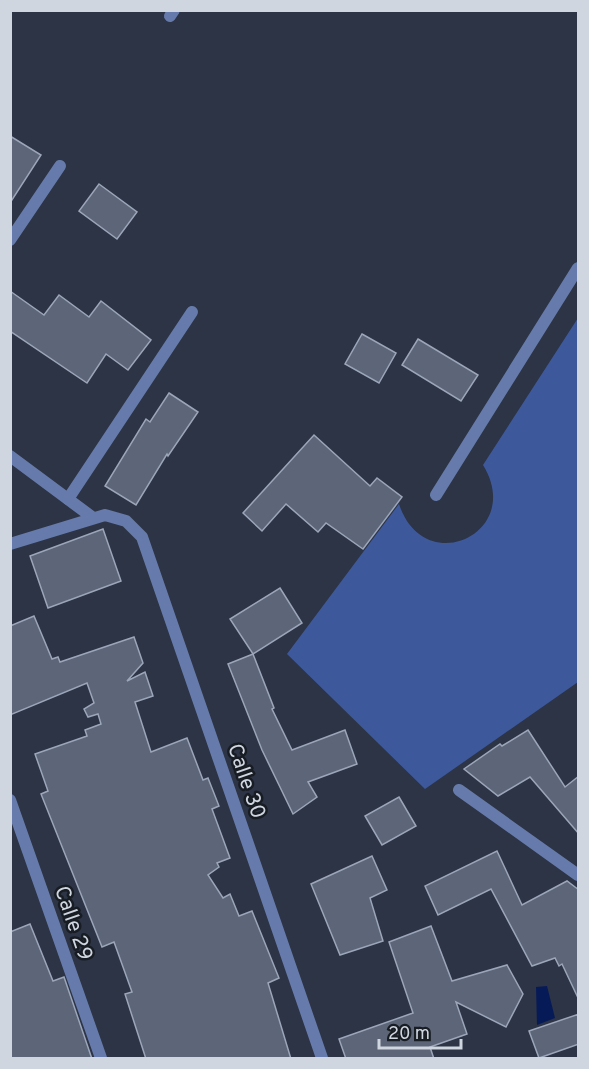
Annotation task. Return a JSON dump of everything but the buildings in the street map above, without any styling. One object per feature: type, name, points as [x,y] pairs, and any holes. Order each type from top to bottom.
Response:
[{"type":"street","points":[[10,240],[60,166]]},
{"type":"street","points":[[436,495],[579,268]]},
{"type":"street","points":[[68,499],[192,312]]},
{"type":"street","points":[[10,456],[92,517]]},
{"type":"street","name":"Calle 30","points":[[92,517],[113,516],[126,521],[142,537],[322,1059]]},
{"type":"street","points":[[10,544],[92,517]]},
{"type":"street","points":[[459,790],[579,875]]},
{"type":"street","name":"Calle 29","points":[[10,800],[101,1059]]},
{"type":"shaded area","points":[[578,318],[578,682],[425,789],[287,654],[399,504],[412,527],[429,540],[448,543],[466,538],[481,527],[491,510],[492,489],[483,465]]},
{"type":"shaded area","points":[[547,986],[555,1018],[537,1025],[536,987]]}]
